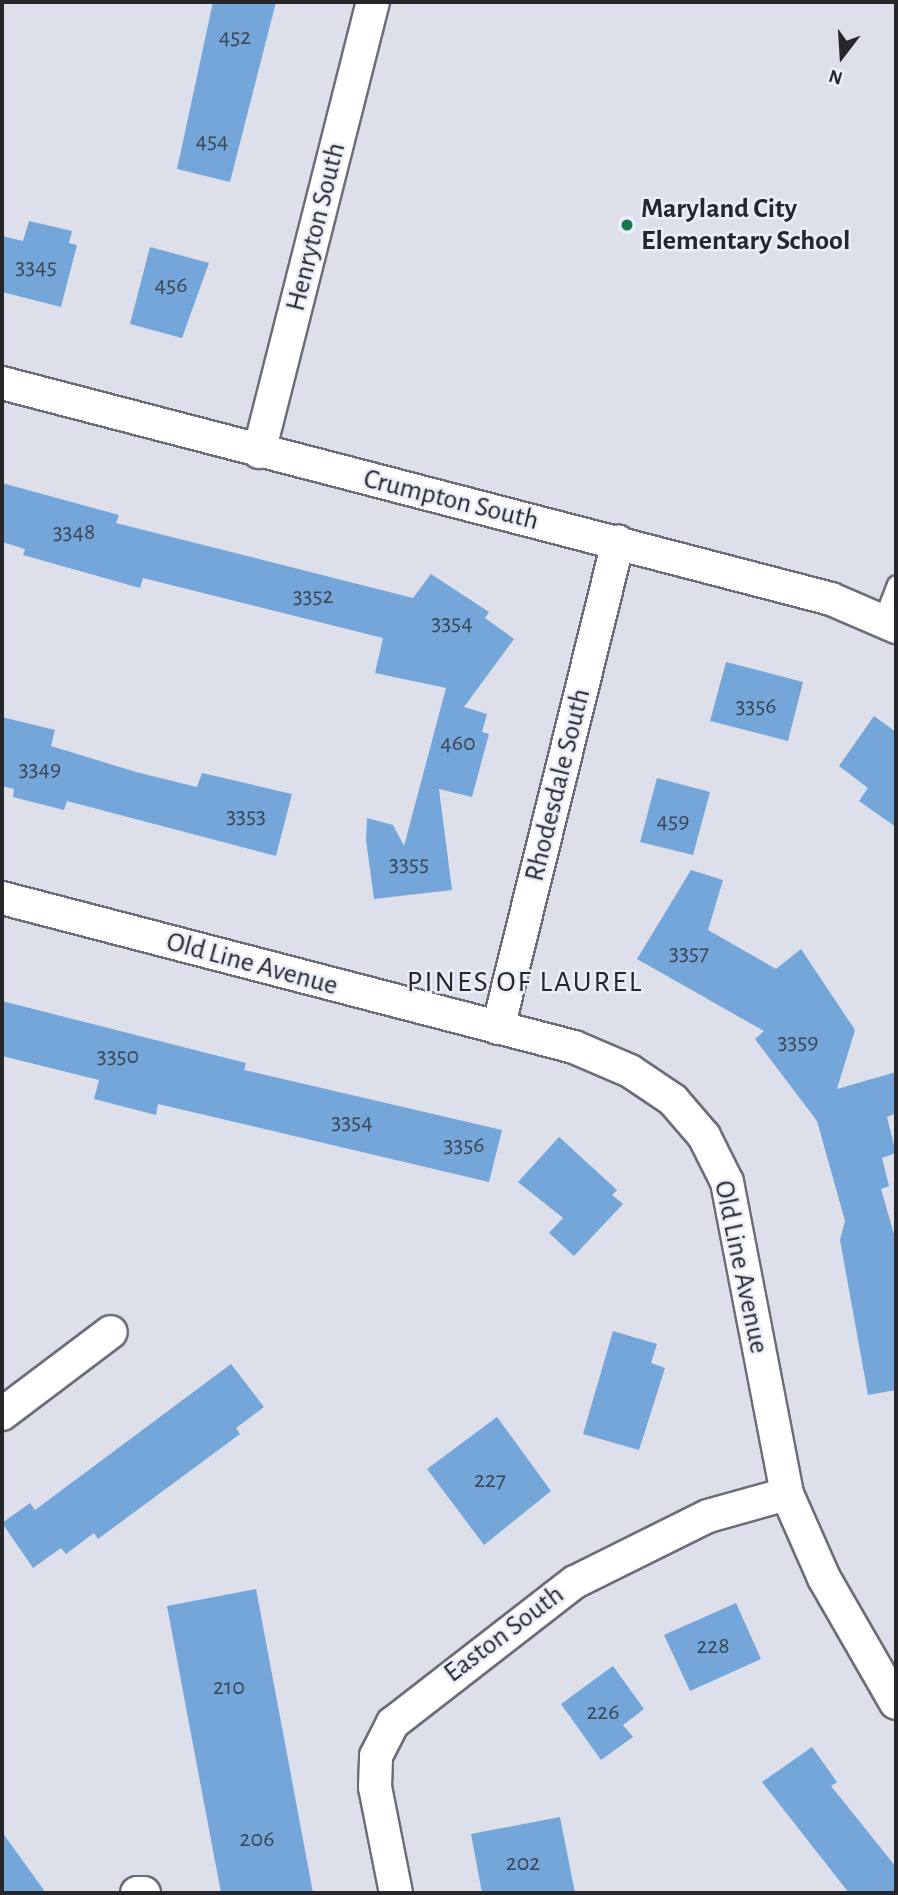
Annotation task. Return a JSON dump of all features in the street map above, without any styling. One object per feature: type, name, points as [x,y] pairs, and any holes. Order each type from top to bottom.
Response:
[{"type":"street","name":"Henryton South","points":[[259,452],[373,2]]},
{"type":"street","name":"Crumpton South","points":[[2,383],[831,599],[889,624]]},
{"type":"street","name":"Rhodesdale South","points":[[498,1028],[618,542]]},
{"type":"street","name":"Old Line Avenue","points":[[2,898],[574,1047],[631,1071],[673,1100],[704,1136],[727,1182],[739,1231],[787,1494],[824,1578],[896,1703]]},
{"type":"street","points":[[2,1414],[111,1332]]},
{"type":"street","name":"Easton South","points":[[396,1893],[375,1787],[376,1756],[393,1723],[575,1582],[708,1516],[787,1494]]},
{"type":"lane","points":[[889,624],[896,585]]},
{"type":"building","points":[[213,2],[276,2],[230,182],[177,169]]},
{"type":"building","points":[[29,221],[72,231],[69,243],[77,245],[61,307],[2,292],[2,236],[23,241]]},
{"type":"building","points":[[150,247],[209,263],[182,338],[130,324]]},
{"type":"building","points":[[2,483],[119,515],[116,523],[413,598],[431,574],[489,612],[485,618],[514,639],[464,707],[487,714],[482,732],[489,734],[472,797],[439,789],[452,890],[374,899],[366,840],[367,818],[393,825],[404,846],[446,688],[375,673],[383,638],[143,578],[140,588],[23,555],[25,549],[2,542]]},
{"type":"building","points":[[726,662],[803,682],[788,741],[710,721]]},
{"type":"building","points":[[874,716],[896,732],[896,827],[859,801],[868,788],[839,766]]},
{"type":"building","points":[[2,717],[55,730],[51,746],[136,772],[197,787],[202,773],[292,794],[276,856],[67,801],[64,810],[13,797],[14,789],[2,786]]},
{"type":"building","points":[[657,778],[710,792],[693,855],[640,842]]},
{"type":"building","points":[[691,870],[723,880],[708,930],[776,969],[801,949],[855,1030],[837,1089],[896,1072],[896,1113],[887,1117],[896,1153],[882,1158],[889,1186],[881,1189],[896,1241],[896,1390],[868,1395],[840,1240],[845,1221],[817,1121],[755,1039],[764,1031],[637,959]]},
{"type":"building","points":[[2,1001],[246,1063],[244,1070],[502,1130],[489,1182],[158,1104],[156,1115],[94,1099],[99,1080],[2,1056]]},
{"type":"building","points":[[559,1137],[617,1190],[612,1195],[623,1204],[574,1256],[549,1233],[563,1218],[518,1182]]},
{"type":"building","points":[[613,1331],[657,1344],[651,1363],[665,1368],[639,1450],[583,1434]]},
{"type":"building","points":[[231,1364],[264,1407],[236,1428],[240,1434],[98,1539],[94,1533],[66,1554],[61,1548],[33,1568],[2,1523],[30,1503],[35,1510]]},
{"type":"building","points":[[497,1417],[551,1491],[484,1545],[427,1469]]},
{"type":"building","points":[[256,1589],[313,1893],[221,1893],[167,1606]]},
{"type":"building","points":[[736,1603],[761,1659],[690,1691],[664,1635]]},
{"type":"building","points":[[613,1666],[644,1709],[623,1725],[633,1737],[601,1760],[561,1704]]},
{"type":"building","points":[[812,1747],[837,1782],[831,1786],[896,1867],[896,1893],[849,1893],[762,1782]]},
{"type":"building","points":[[560,1817],[575,1893],[482,1893],[471,1834]]},
{"type":"building","points":[[2,1832],[46,1893],[2,1893]]},
{"type":"place","name":"Maryland City Elementary School","points":[[627,225]]},
{"type":"district","name":"PINES OF LAUREL","points":[[525,982]]}]
